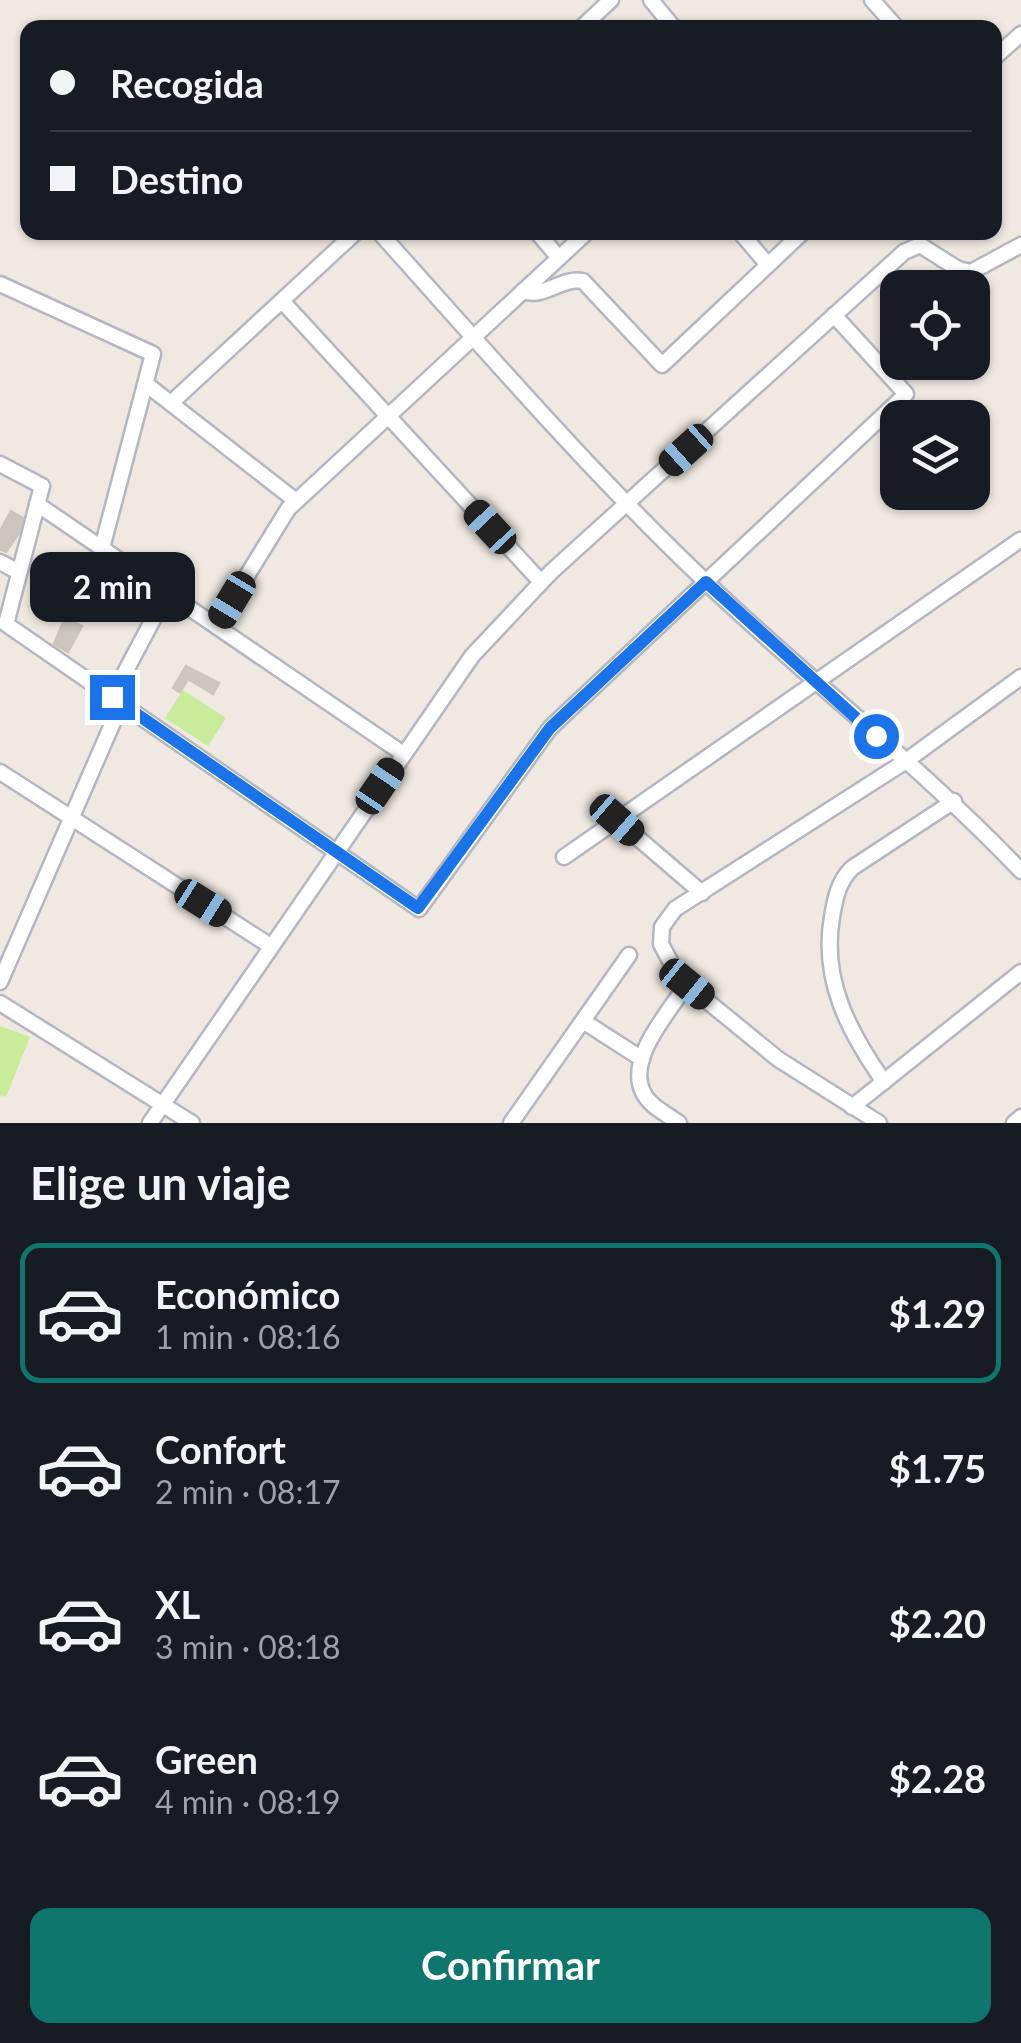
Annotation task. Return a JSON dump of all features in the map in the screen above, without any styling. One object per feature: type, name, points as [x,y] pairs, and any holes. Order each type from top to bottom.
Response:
[{"type":"street","points":[[590,20],[611,0]]},
{"type":"street","points":[[651,0],[667,20]]},
{"type":"street","points":[[872,0],[890,20]]},
{"type":"street","points":[[1002,51],[1021,34]]},
{"type":"street","points":[[171,403],[347,240]]},
{"type":"street","points":[[386,240],[627,504],[815,684],[954,801],[1021,871]]},
{"type":"street","points":[[544,240],[559,258]]},
{"type":"street","points":[[216,626],[279,520],[296,501],[578,240]]},
{"type":"street","points":[[747,240],[768,266]]},
{"type":"street","points":[[524,291],[536,294],[572,279],[589,284],[662,366],[795,240]]},
{"type":"street","points":[[150,1123],[269,945],[472,656],[541,582],[904,252],[920,246],[958,270],[970,272],[1021,245]]},
{"type":"street","points":[[0,284],[153,354],[102,548]]},
{"type":"street","points":[[282,301],[541,582]]},
{"type":"street","points":[[0,464],[42,486],[6,624],[418,908],[550,728],[906,394],[834,315]]},
{"type":"street","points":[[146,384],[296,501]]},
{"type":"street","points":[[37,504],[402,753]]},
{"type":"street","points":[[564,857],[1020,540]]},
{"type":"street","points":[[0,562],[19,572]]},
{"type":"street","points":[[0,982],[70,820],[116,700],[167,592]]},
{"type":"street","points":[[879,1123],[778,1059],[687,984],[674,972],[660,936],[667,917],[906,761],[1021,678]]},
{"type":"street","points":[[0,772],[269,945]]},
{"type":"street","points":[[884,1082],[854,1035],[828,968],[834,900],[842,878],[852,868],[954,801]]},
{"type":"street","points":[[617,820],[702,893]]},
{"type":"street","points":[[511,1123],[629,955]]},
{"type":"street","points":[[852,1108],[1021,972]]},
{"type":"street","points":[[680,1123],[644,1094],[639,1080],[642,1059],[687,984]]},
{"type":"street","points":[[0,1002],[192,1123]]},
{"type":"street","points":[[583,1022],[642,1059]]},
{"type":"street","points":[[1014,1123],[1021,1118]]},
{"type":"green space","points":[[183,690],[226,718],[208,746],[165,718]]},
{"type":"green space","points":[[0,1026],[30,1037],[6,1097],[0,1095]]},
{"type":"building","points":[[11,511],[23,518],[19,533],[6,552],[0,549],[0,531]]},
{"type":"building","points":[[65,618],[82,626],[68,652],[54,644]]},
{"type":"building","points":[[186,666],[219,683],[213,694],[188,679],[180,692],[173,688]]},
{"type":"route","points":[[112,697],[418,908],[550,728],[706,582],[876,736]]}]
